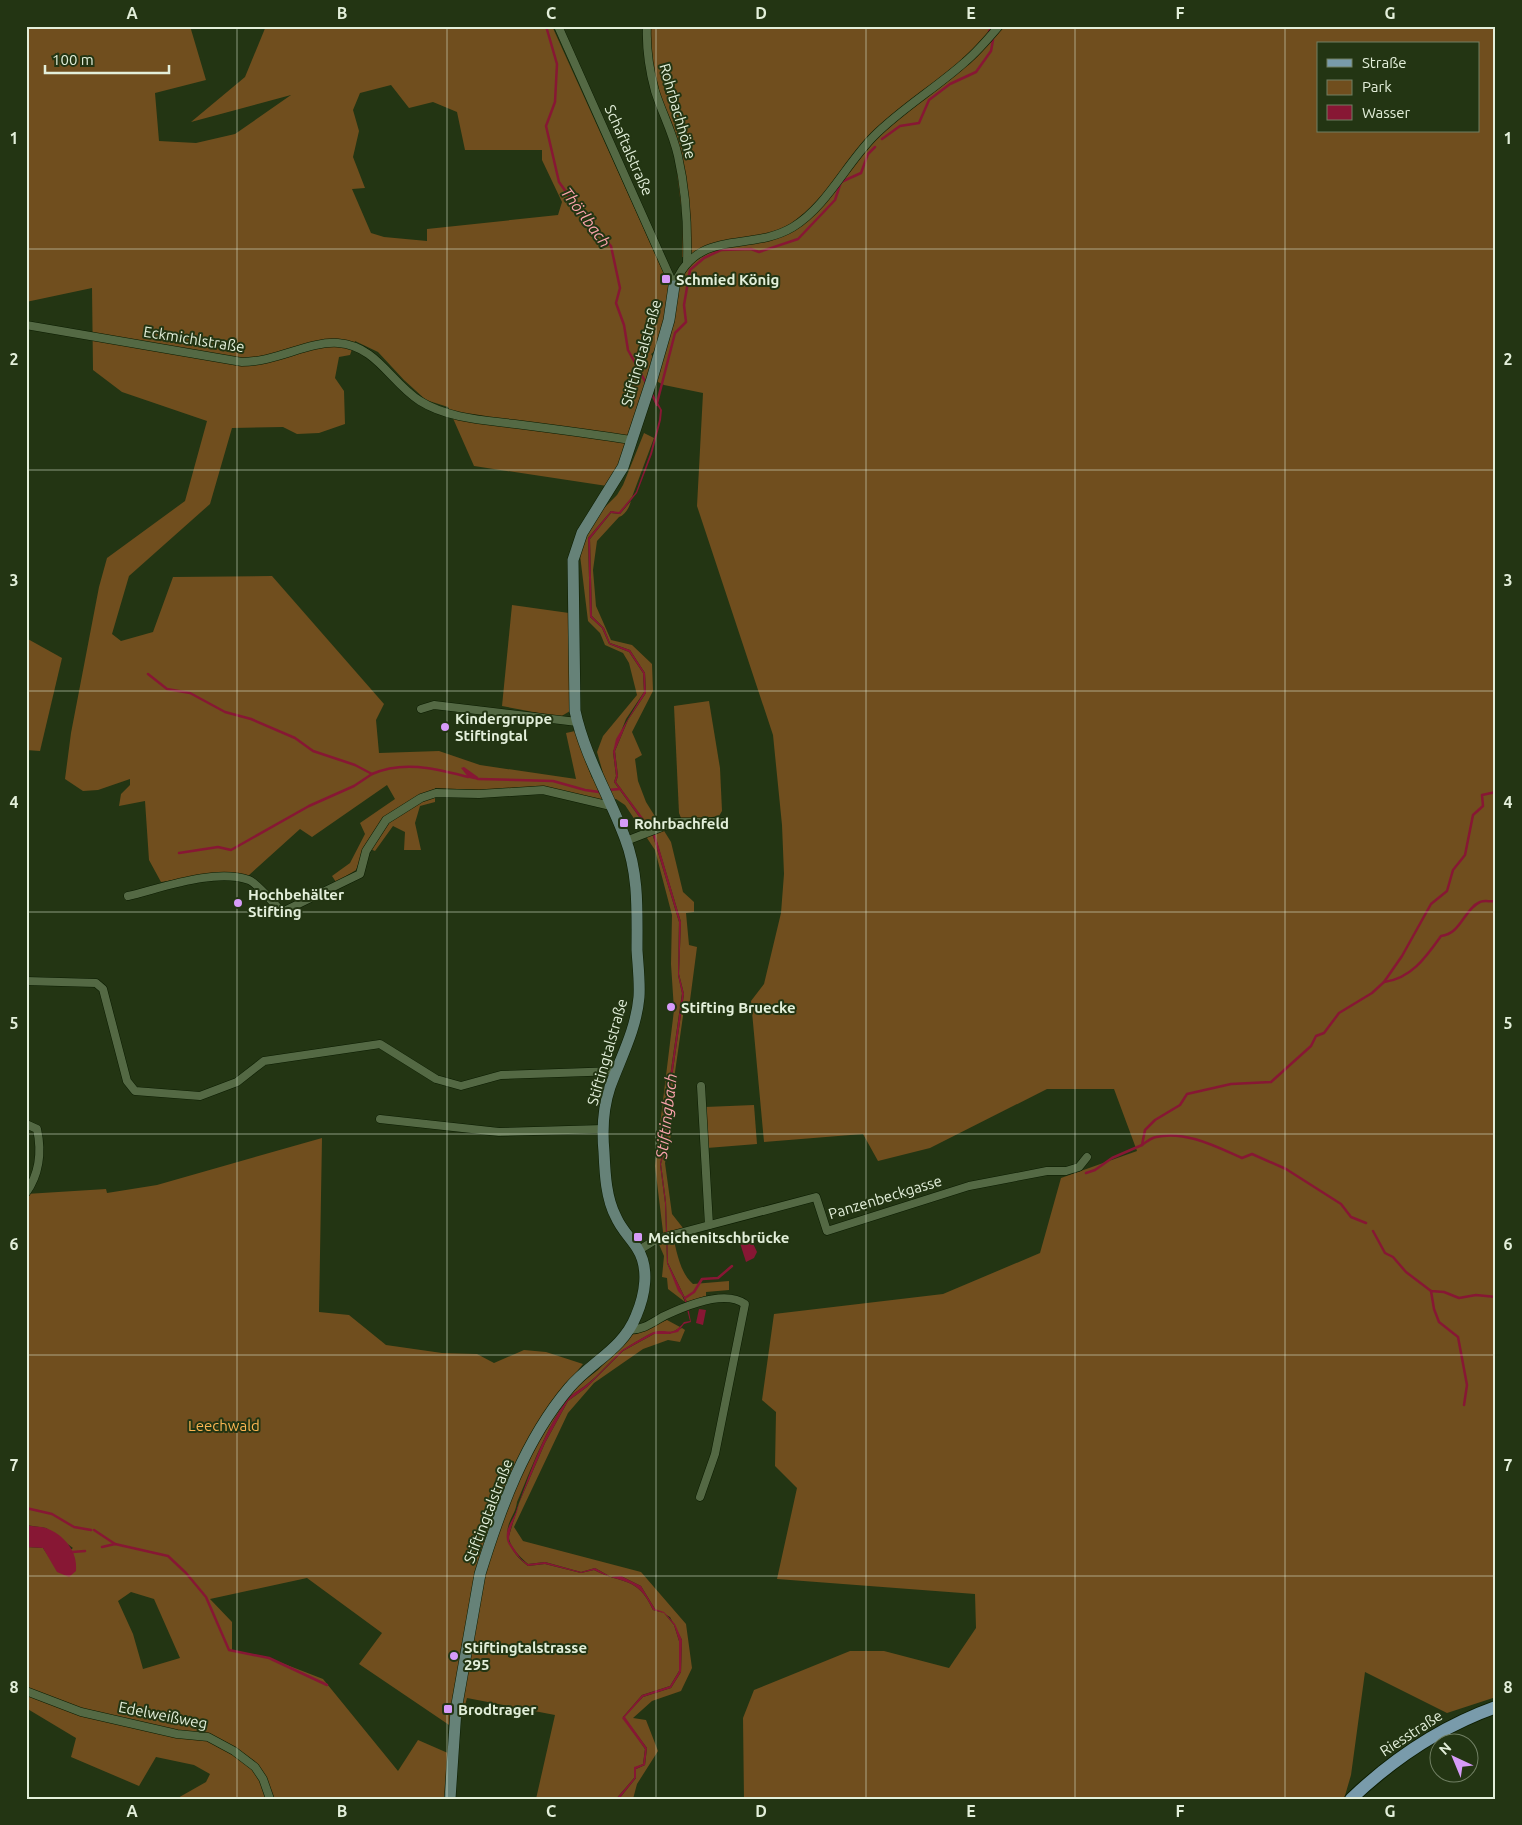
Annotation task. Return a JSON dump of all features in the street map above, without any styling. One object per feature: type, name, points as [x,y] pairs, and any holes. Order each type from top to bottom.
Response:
[{"type":"main road","name":"Riesstraße","points":[[1351,1799],[1389,1766],[1425,1740],[1460,1720],[1496,1707]]},
{"type":"street","name":"Schaftalstraße","points":[[558,26],[674,286]]},
{"type":"street","name":"Rohrbachhöhe","points":[[647,26],[646,50],[656,91],[670,127],[678,156],[686,209],[687,263]]},
{"type":"street","name":"Stiftingtalstraße","points":[[450,1799],[456,1710],[480,1574],[495,1529],[521,1466],[552,1411],[570,1386],[618,1345],[636,1316],[644,1288],[645,1268],[639,1250],[616,1218],[608,1194],[603,1129],[606,1104],[631,1036],[639,996],[636,892],[626,841],[599,784],[577,722],[574,697],[576,649],[573,560],[582,533],[623,468],[669,320],[674,286],[687,263],[702,251],[711,247],[775,235],[794,226],[811,211],[886,124],[965,62],[999,26]]},
{"type":"street","name":"Eckmichlstraße","points":[[26,326],[242,362],[272,359],[326,344],[345,344],[362,349],[374,356],[405,389],[419,400],[437,409],[483,420],[631,440]]},
{"type":"street","points":[[421,709],[434,705],[577,722]]},
{"type":"street","points":[[128,896],[215,876],[250,880],[282,912],[360,874],[366,851],[386,820],[421,798],[436,793],[478,794],[543,790],[611,806]]},
{"type":"street","points":[[626,841],[675,822],[723,822]]},
{"type":"street","points":[[26,981],[96,983],[103,989],[128,1080],[135,1091],[200,1096],[237,1082],[264,1061],[380,1044],[436,1079],[461,1086],[501,1075],[617,1071]]},
{"type":"street","points":[[701,1086],[709,1225]]},
{"type":"street","points":[[380,1119],[499,1132],[603,1129]]},
{"type":"street","points":[[26,1124],[37,1129],[41,1160],[26,1193]]},
{"type":"street","name":"Panzenbeckgasse","points":[[639,1250],[657,1239],[816,1197],[827,1231],[969,1186],[1047,1171],[1066,1171],[1079,1167],[1087,1157]]},
{"type":"street","points":[[629,1330],[640,1330],[684,1307],[694,1304],[738,1298],[745,1304],[716,1454],[700,1497]]},
{"type":"street","name":"Edelweißweg","points":[[26,1691],[81,1712],[177,1734],[208,1737],[234,1751],[254,1767],[263,1780],[270,1799]]},
{"type":"green space","points":[[26,26],[190,26],[206,80],[155,93],[159,141],[196,143],[235,134],[291,95],[191,122],[245,77],[266,26],[552,26],[671,289],[697,258],[682,257],[683,222],[675,157],[652,91],[645,62],[644,26],[1496,26],[1496,1697],[1447,1713],[1365,1672],[1351,1775],[1344,1799],[744,1799],[743,1718],[754,1690],[850,1651],[884,1651],[949,1668],[976,1628],[975,1594],[777,1579],[797,1488],[775,1466],[776,1412],[762,1400],[774,1314],[943,1294],[1040,1253],[1061,1178],[1137,1151],[1114,1089],[1047,1089],[930,1148],[878,1161],[863,1134],[764,1142],[751,1001],[764,984],[781,913],[784,874],[782,825],[773,735],[697,506],[703,393],[664,385],[656,381],[658,349],[651,354],[654,358],[621,460],[607,486],[474,466],[448,407],[426,400],[378,352],[355,341],[350,355],[339,357],[335,378],[344,391],[345,424],[319,433],[297,434],[283,427],[232,428],[210,504],[129,576],[112,634],[121,641],[153,632],[173,577],[272,576],[384,704],[376,720],[379,753],[439,751],[480,765],[576,779],[566,733],[575,731],[592,778],[603,773],[597,752],[603,736],[637,695],[629,663],[623,653],[605,645],[600,633],[588,621],[580,555],[585,536],[601,511],[617,495],[623,485],[644,433],[654,438],[632,497],[619,513],[611,511],[588,538],[590,617],[602,628],[609,644],[629,652],[643,673],[644,692],[626,719],[613,752],[616,776],[614,782],[653,836],[679,922],[678,975],[682,993],[669,1084],[666,1140],[660,1164],[665,1203],[667,1263],[685,1302],[668,1289],[667,1278],[662,1277],[664,1256],[658,1242],[664,1240],[655,1166],[674,1010],[671,964],[672,915],[655,850],[625,805],[616,799],[594,799],[544,786],[479,790],[435,788],[435,802],[420,806],[415,823],[421,850],[404,850],[405,832],[393,826],[375,851],[365,847],[356,870],[336,882],[332,876],[350,863],[365,834],[360,823],[395,799],[387,785],[312,837],[300,829],[248,876],[217,873],[161,882],[149,860],[145,801],[119,806],[121,794],[130,785],[130,779],[98,790],[83,791],[65,779],[71,733],[99,587],[107,558],[185,501],[207,421],[122,392],[93,370],[92,288],[26,302]],"holes":[[[391,85],[409,108],[433,102],[457,112],[465,150],[542,150],[542,160],[562,202],[558,215],[427,229],[427,241],[384,237],[371,233],[352,189],[365,188],[353,157],[359,131],[353,110],[360,93]]]},
{"type":"green space","points":[[631,501],[625,513],[597,541],[593,570],[596,606],[611,640],[632,645],[652,664],[653,691],[632,732],[642,755],[635,759],[638,781],[646,802],[671,842],[683,892],[694,902],[694,912],[686,913],[689,945],[697,947],[689,1008],[684,1009],[673,1086],[670,1146],[665,1163],[672,1214],[683,1228],[672,1231],[681,1266],[693,1284],[729,1281],[729,1290],[706,1292],[706,1296],[687,1302],[668,1263],[666,1202],[661,1164],[667,1140],[671,1084],[684,994],[679,974],[681,922],[655,835],[616,782],[618,776],[615,751],[628,720],[646,693],[645,673],[630,650],[610,643],[604,628],[592,616],[590,539],[611,513],[620,514]]},
{"type":"green space","points":[[512,605],[569,613],[570,711],[560,717],[502,706]]},
{"type":"green space","points":[[26,638],[62,658],[40,751],[26,750]]},
{"type":"green space","points":[[709,701],[720,768],[722,811],[719,816],[681,818],[679,813],[674,706]]},
{"type":"green space","points":[[754,1105],[757,1144],[707,1148],[705,1107]]},
{"type":"green space","name":"Leechwald","points":[[322,1138],[319,1312],[349,1315],[386,1345],[442,1353],[477,1354],[494,1363],[524,1350],[546,1352],[583,1364],[544,1412],[598,1370],[633,1333],[667,1320],[680,1327],[671,1332],[653,1333],[628,1347],[568,1399],[553,1422],[540,1449],[517,1502],[507,1534],[514,1552],[528,1566],[545,1564],[581,1573],[594,1570],[628,1582],[641,1591],[653,1610],[664,1613],[674,1625],[679,1641],[679,1671],[670,1686],[642,1695],[623,1717],[645,1749],[643,1764],[634,1768],[634,1778],[616,1799],[536,1799],[555,1715],[467,1698],[458,1731],[359,1664],[382,1633],[307,1578],[210,1599],[232,1622],[232,1650],[269,1658],[323,1679],[398,1771],[418,1740],[457,1757],[455,1799],[176,1799],[206,1782],[210,1774],[194,1765],[156,1757],[139,1786],[71,1757],[76,1738],[26,1708],[26,1547],[43,1548],[53,1563],[73,1548],[46,1528],[26,1525],[26,1194],[106,1189],[107,1193],[157,1185]],"holes":[[[131,1592],[154,1599],[180,1658],[143,1669],[133,1634],[118,1601]]]},
{"type":"green space","points":[[682,1328],[685,1330],[680,1342],[668,1340],[643,1349],[594,1383],[568,1413],[514,1527],[523,1541],[641,1572],[686,1624],[692,1668],[681,1691],[652,1701],[633,1718],[646,1720],[658,1751],[637,1784],[633,1799],[619,1799],[636,1778],[636,1769],[645,1765],[647,1748],[624,1717],[643,1697],[671,1688],[681,1672],[682,1640],[670,1617],[655,1609],[641,1586],[621,1576],[611,1577],[595,1568],[581,1572],[545,1562],[528,1564],[513,1547],[509,1536],[519,1503],[545,1443],[568,1401],[587,1387],[623,1351],[654,1334],[669,1334]]},
{"type":"water","name":"Stiftingbach","points":[[657,401],[662,410],[661,420],[652,454],[637,493],[620,514],[611,513],[590,539],[592,616],[604,628],[610,643],[630,650],[645,673],[646,693],[628,720],[615,751],[618,776],[616,782],[655,834],[681,922],[679,974],[684,994],[671,1084],[667,1140],[661,1164],[666,1202],[668,1263],[687,1302],[691,1322],[684,1324],[678,1332],[654,1334],[623,1351],[587,1387],[568,1401],[545,1443],[520,1502],[545,1438],[570,1397],[627,1347],[652,1333],[673,1331],[684,1322],[690,1321],[684,1298],[678,1291],[667,1263],[665,1203],[660,1164],[666,1140],[669,1084],[682,994],[678,975],[679,922],[653,836],[614,782],[616,776],[613,752],[616,739],[644,692],[643,673],[629,652],[609,644],[602,628],[590,617],[588,538],[611,511],[619,512],[636,492],[650,454],[659,420],[660,410],[656,403]]},
{"type":"water","points":[[464,767],[478,777],[478,780],[469,778],[461,768]]},
{"type":"water","points":[[743,1237],[750,1237],[757,1252],[754,1258],[746,1262],[739,1240]]},
{"type":"water","points":[[699,1309],[706,1310],[703,1325],[696,1323]]},
{"type":"water","points":[[519,1504],[510,1531],[509,1541],[521,1559],[528,1564],[545,1562],[581,1572],[595,1568],[611,1577],[621,1576],[641,1586],[655,1609],[664,1612],[675,1624],[682,1640],[681,1672],[671,1688],[643,1697],[625,1717],[647,1748],[645,1765],[636,1769],[636,1778],[619,1799],[616,1799],[634,1778],[634,1767],[643,1764],[645,1749],[622,1718],[642,1695],[670,1686],[679,1671],[679,1641],[674,1625],[664,1613],[653,1610],[641,1591],[628,1582],[604,1575],[594,1570],[581,1573],[545,1564],[528,1566],[522,1561],[510,1547],[507,1540],[508,1529]]},
{"type":"water","points":[[26,1525],[46,1528],[64,1539],[75,1557],[76,1571],[69,1577],[57,1572],[43,1548],[26,1547]]},
{"type":"waterway","name":"Thörlbach","points":[[546,26],[557,64],[555,102],[546,126],[559,182],[579,210],[611,246],[620,288],[616,303],[624,325],[628,350],[646,383]]},
{"type":"waterway","points":[[989,31],[993,26]]},
{"type":"waterway","points":[[882,139],[900,126],[919,123],[929,100],[950,84],[976,72],[991,51],[993,40]]},
{"type":"waterway","points":[[657,403],[675,333],[686,322],[684,305],[690,270],[704,258],[721,250],[751,249],[759,252],[798,239],[835,200],[841,182],[861,173],[868,154],[875,147]]},
{"type":"waterway","name":"Thörlbach","points":[[652,394],[657,405]]},
{"type":"waterway","points":[[148,674],[167,689],[190,693],[225,712],[251,719],[295,738],[313,751],[355,765],[372,774],[396,767],[420,767],[468,777]]},
{"type":"waterway","points":[[179,853],[218,847],[231,850],[309,806],[354,786],[372,774]]},
{"type":"waterway","points":[[478,779],[553,781],[599,792]]},
{"type":"waterway","points":[[608,790],[620,789]]},
{"type":"waterway","points":[[1086,1173],[1095,1170],[1112,1158],[1142,1145],[1145,1130],[1155,1120],[1180,1105],[1187,1094],[1231,1084],[1271,1082],[1311,1046],[1316,1036],[1324,1033],[1339,1013],[1372,993],[1384,982],[1402,956],[1431,904],[1447,891],[1453,870],[1465,855],[1473,815],[1483,806],[1482,795],[1496,792]]},
{"type":"waterway","points":[[1384,982],[1402,977],[1410,972],[1430,952],[1441,936],[1453,931],[1475,905],[1482,901],[1496,901]]},
{"type":"waterway","points":[[1142,1145],[1150,1139],[1167,1135],[1200,1141],[1242,1158],[1252,1154],[1286,1169],[1341,1204],[1351,1217],[1366,1223]]},
{"type":"waterway","points":[[1373,1231],[1385,1253],[1393,1257],[1406,1272],[1431,1291],[1444,1292],[1459,1298],[1476,1295],[1496,1297]]},
{"type":"waterway","points":[[685,1298],[694,1292],[702,1279],[718,1278],[732,1266]]},
{"type":"waterway","points":[[1431,1291],[1434,1309],[1439,1322],[1458,1337],[1467,1385],[1464,1405]]},
{"type":"waterway","points":[[26,1508],[52,1514],[74,1527],[91,1530]]},
{"type":"waterway","points":[[94,1530],[115,1544],[168,1556],[186,1573],[206,1597],[229,1650],[269,1658],[327,1685]]},
{"type":"waterway","points":[[102,1547],[115,1544]]},
{"type":"waterway","points":[[72,1552],[85,1551]]},
{"type":"place","name":"Schmied König","points":[[666,279]]},
{"type":"place","name":"Kindergruppe Stiftingtal","points":[[445,727]]},
{"type":"place","name":"Rohrbachfeld","points":[[624,823]]},
{"type":"place","name":"Hochbehälter Stifting","points":[[238,903]]},
{"type":"place","name":"Stifting Bruecke","points":[[671,1007]]},
{"type":"place","name":"Meichenitschbrücke","points":[[638,1237]]},
{"type":"place","name":"Stiftingtalstrasse 295","points":[[454,1656]]},
{"type":"place","name":"Brodtrager","points":[[448,1709]]}]
